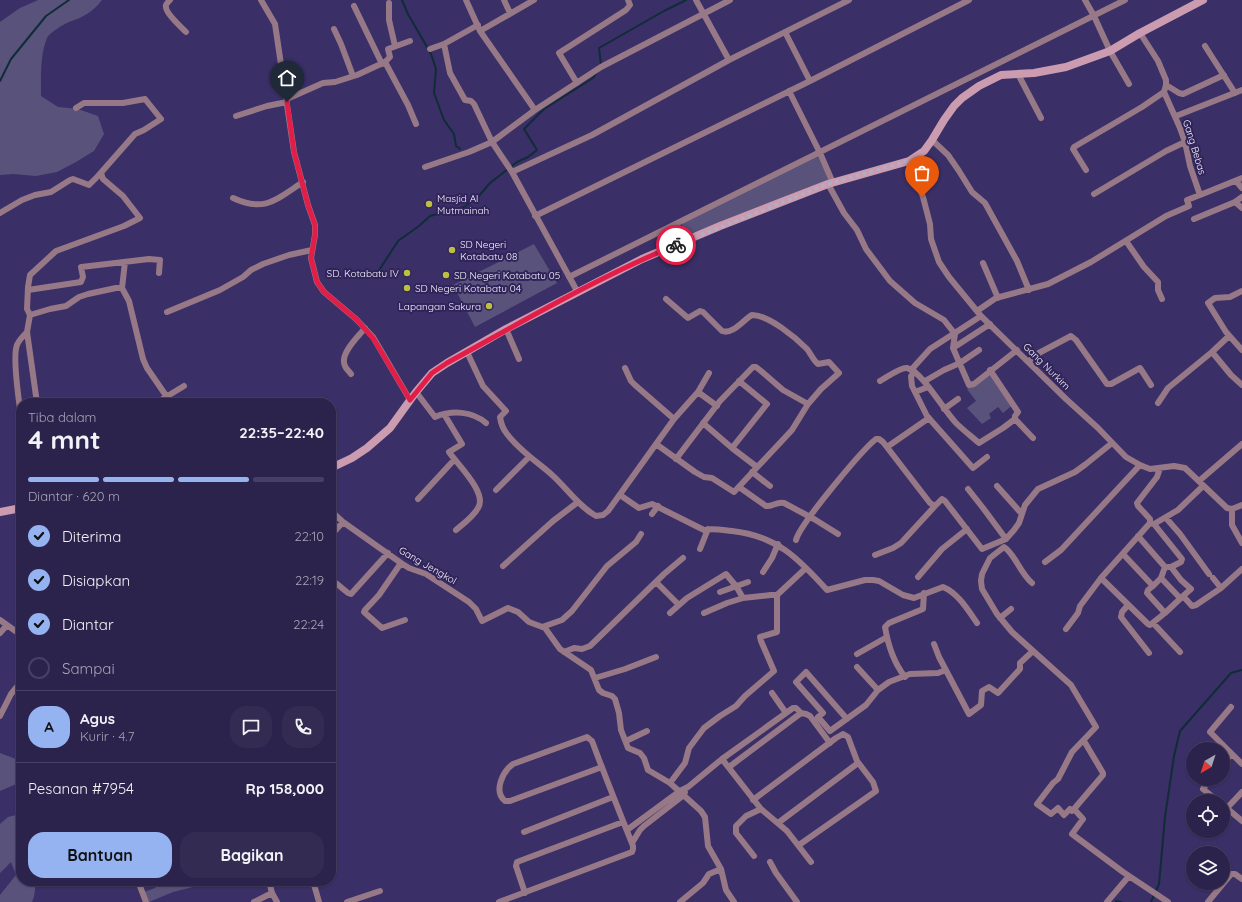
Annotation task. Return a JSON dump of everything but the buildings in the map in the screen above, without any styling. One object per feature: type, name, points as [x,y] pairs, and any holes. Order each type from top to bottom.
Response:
[{"type":"main road","points":[[336,466],[352,458],[367,448],[390,428],[432,373],[506,329],[577,291],[642,259],[720,226],[830,183],[909,161],[921,154],[954,106],[972,90],[1001,75],[1066,67],[1110,51],[1140,33],[1201,1]]},
{"type":"main road","points":[[0,512],[16,509]]},
{"type":"street","points":[[170,0],[165,8],[186,32]]},
{"type":"street","points":[[466,0],[479,28],[535,110]]},
{"type":"street","points":[[504,0],[510,13]]},
{"type":"street","points":[[430,49],[479,28],[534,0]]},
{"type":"street","points":[[577,83],[559,53],[626,10],[630,5],[628,0]]},
{"type":"street","points":[[696,0],[729,60]]},
{"type":"street","points":[[425,167],[469,152],[492,142],[535,110],[601,67],[730,0]]},
{"type":"street","points":[[511,172],[592,135],[729,60],[849,0]]},
{"type":"street","points":[[535,216],[789,92],[969,0]]},
{"type":"street","points":[[1085,0],[1110,51],[1129,84]]},
{"type":"street","points":[[569,277],[1125,0]]},
{"type":"street","points":[[263,1],[275,24],[294,152],[315,225],[312,250],[312,266],[314,275],[320,288],[365,328],[373,338],[410,400]]},
{"type":"street","points":[[389,4],[389,20],[395,46]]},
{"type":"street","points":[[354,6],[383,63],[408,105],[416,124]]},
{"type":"street","points":[[334,29],[353,76]]},
{"type":"street","points":[[785,32],[810,81]]},
{"type":"street","points":[[1086,170],[1073,149],[1074,147],[1142,107],[1164,92],[1166,80],[1158,61],[1140,33]]},
{"type":"street","points":[[236,116],[287,100],[323,83],[335,82],[353,76],[383,63],[390,58],[388,49],[410,41]]},
{"type":"street","points":[[444,44],[452,79],[465,100],[472,101],[474,104],[492,142],[507,164],[577,291]]},
{"type":"street","points":[[1205,46],[1235,93]]},
{"type":"street","points":[[1018,74],[1041,118]]},
{"type":"street","points":[[1166,86],[1182,94],[1224,75]]},
{"type":"street","points":[[1176,116],[1242,90]]},
{"type":"street","points":[[789,92],[820,153],[830,183],[844,213],[857,230],[866,249],[897,288],[915,303],[944,320],[955,334],[953,348],[969,385],[974,384],[1017,350]]},
{"type":"street","name":"Gang Bebas","points":[[1164,92],[1176,116],[1200,195]]},
{"type":"street","points":[[0,213],[22,200],[35,195],[51,192],[72,179],[89,185],[135,134],[161,119],[145,99],[123,103],[84,103],[76,108]]},
{"type":"street","points":[[932,140],[952,160],[972,192],[985,203],[1017,261],[1030,290]]},
{"type":"street","points":[[1094,194],[1166,151],[1185,142]]},
{"type":"street","name":"Gang Nurkim","points":[[909,161],[922,197],[930,224],[931,239],[939,262],[949,277],[979,313],[1126,456],[1140,465],[1150,469],[1174,466],[1182,467],[1188,470],[1227,508],[1232,509]]},
{"type":"street","points":[[36,398],[27,332],[30,315],[27,309],[30,275],[56,252],[114,230],[140,218],[123,196],[103,179],[101,173]]},
{"type":"street","points":[[987,457],[973,468],[929,418],[915,392],[910,380],[911,376],[913,371],[930,349],[955,334],[994,299],[1048,284],[1091,262],[1166,216],[1189,206],[1187,200],[1242,178]]},
{"type":"street","points":[[1236,181],[1242,188]]},
{"type":"street","points":[[233,198],[251,204],[267,204],[303,182]]},
{"type":"street","points":[[1194,219],[1235,202],[1242,197]]},
{"type":"street","points":[[1235,202],[1242,208]]},
{"type":"street","points":[[1126,241],[1141,263],[1158,282],[1158,290],[1162,299]]},
{"type":"street","points":[[167,312],[220,290],[263,264],[289,255],[312,250]]},
{"type":"street","points":[[28,290],[81,282],[83,277],[81,267],[148,258],[160,260],[159,273]]},
{"type":"street","points":[[125,262],[122,288],[129,301],[145,364],[167,397],[184,386]]},
{"type":"street","points":[[983,263],[998,298]]},
{"type":"street","points":[[30,315],[66,306],[88,294],[122,288]]},
{"type":"street","points":[[1242,291],[1230,297],[1215,298],[1208,302],[1229,336],[1242,350]]},
{"type":"street","points":[[656,444],[702,476],[712,478],[733,492],[792,430],[808,404],[825,385],[839,374],[830,363],[827,362],[818,364],[801,344],[784,330],[761,316],[752,315],[730,331],[725,332],[722,331],[703,312],[700,311],[688,318],[666,299]]},
{"type":"street","points":[[953,348],[990,324]]},
{"type":"street","points":[[351,374],[345,366],[343,360],[349,347],[365,328]]},
{"type":"street","points":[[506,329],[519,359]]},
{"type":"street","points":[[18,398],[15,354],[17,346],[27,332]]},
{"type":"street","points":[[1029,361],[1037,354],[1071,336],[1076,340],[1107,384],[1111,384],[1140,368],[1151,385]]},
{"type":"street","points":[[1158,403],[1168,388],[1229,336]]},
{"type":"street","points":[[915,392],[944,370],[960,364],[979,350]]},
{"type":"street","points":[[467,352],[483,386],[506,411],[500,417],[503,428],[516,445],[552,475],[578,502],[596,516],[603,515],[608,511],[674,419],[698,392],[709,373]]},
{"type":"street","points":[[1212,352],[1228,372],[1242,386]]},
{"type":"street","points":[[676,459],[717,406],[753,367],[756,367],[783,390],[808,404]]},
{"type":"street","points":[[625,368],[631,381],[674,419]]},
{"type":"street","points":[[880,381],[904,368],[913,371],[926,384],[944,409],[979,443],[1015,420],[1014,418],[1018,411],[990,370]]},
{"type":"street","points":[[732,448],[767,404],[739,381]]},
{"type":"street","points":[[416,392],[436,417],[444,414],[464,413],[477,416],[486,423]]},
{"type":"street","points":[[698,392],[717,406]]},
{"type":"street","points":[[944,409],[958,399]]},
{"type":"street","points":[[444,414],[462,444],[449,452],[465,472],[477,491],[480,504],[477,510],[456,530]]},
{"type":"street","points":[[887,447],[929,418]]},
{"type":"street","points":[[1015,420],[1033,438]]},
{"type":"street","points":[[703,423],[757,467]]},
{"type":"street","points":[[796,540],[810,517],[856,459],[874,441],[879,439],[887,447],[930,503],[935,506]]},
{"type":"street","points":[[982,549],[1006,539],[1019,523],[1021,513],[1027,501],[1038,489],[1075,472],[1112,443]]},
{"type":"street","points":[[1066,629],[1078,613],[1080,606],[1101,578],[1138,536],[1152,524],[1166,518],[1185,504],[1201,483],[1242,444]]},
{"type":"street","points":[[496,490],[529,457]]},
{"type":"street","points":[[418,499],[454,460]]},
{"type":"street","points":[[1045,562],[1061,550],[1140,465]]},
{"type":"street","points":[[1160,468],[1157,477],[1137,503],[1150,519],[1152,524],[1182,559],[1181,562],[1168,567],[1161,578],[1148,590],[1147,593],[1165,613]]},
{"type":"street","points":[[752,472],[770,486]]},
{"type":"street","points":[[997,486],[1021,513]]},
{"type":"street","points":[[739,487],[766,506],[779,502],[784,503],[838,534]]},
{"type":"street","points":[[968,490],[1006,539]]},
{"type":"street","points":[[620,495],[639,508],[652,504],[658,506],[704,530],[736,531],[752,534],[778,544],[806,568],[827,590],[866,580],[873,580],[888,585],[908,597],[917,598],[943,587],[949,589],[977,623]]},
{"type":"street","points":[[875,555],[894,548],[901,543],[942,499],[990,558]]},
{"type":"street","points":[[503,566],[553,521],[578,502]]},
{"type":"street","points":[[1242,505],[1232,509],[1232,525],[1242,543]]},
{"type":"street","points":[[652,514],[658,506]]},
{"type":"street","name":"Gang Jengkol","points":[[336,516],[401,563],[409,568],[426,574],[469,602],[476,609],[482,621],[508,608],[518,612],[529,622],[547,630],[560,649],[590,670],[601,692],[612,696],[615,699],[619,713],[621,730],[628,748],[643,756],[648,770],[670,783],[704,815],[707,841],[721,868],[726,890],[734,902]]},
{"type":"street","points":[[1166,518],[1221,588]]},
{"type":"street","points":[[336,530],[343,522]]},
{"type":"street","points":[[700,549],[708,529]]},
{"type":"street","points":[[918,578],[942,549],[967,529]]},
{"type":"street","points":[[542,627],[562,620],[572,611],[607,566],[636,542],[641,534]]},
{"type":"street","points":[[1101,578],[1145,623],[1150,625],[1191,589],[1138,536]]},
{"type":"street","points":[[762,572],[772,558],[778,544]]},
{"type":"street","points":[[1032,582],[1021,571],[1004,547],[990,558],[982,574],[981,581],[982,589],[1000,618],[1021,641],[1067,682],[1082,702],[1096,727],[1072,752],[1058,779],[1053,783],[1038,804],[1051,814],[1058,808],[1064,815],[1070,809],[1072,811],[1103,775],[1084,741]]},
{"type":"street","points":[[336,583],[351,594],[388,553]]},
{"type":"street","points":[[1123,554],[1153,586]]},
{"type":"street","points":[[564,652],[574,648],[590,646],[683,558]]},
{"type":"street","points":[[401,563],[379,595],[364,610],[364,612],[382,628],[405,620]]},
{"type":"street","points":[[670,783],[685,763],[689,748],[704,728],[736,706],[745,696],[774,671],[760,638],[777,632],[777,596],[806,568]]},
{"type":"street","points":[[1161,578],[1189,604],[1194,606],[1221,588],[1242,569]]},
{"type":"street","points":[[670,613],[687,598],[726,574],[736,586],[743,598]]},
{"type":"street","points":[[656,582],[679,604]]},
{"type":"street","points":[[720,592],[748,582]]},
{"type":"street","points":[[905,676],[896,662],[885,628],[886,625],[922,609],[924,594]]},
{"type":"street","points":[[704,613],[743,598],[771,595],[777,596]]},
{"type":"street","points":[[1128,605],[1122,612],[1122,617],[1149,653]]},
{"type":"street","points":[[1000,618],[1011,610]]},
{"type":"street","points":[[0,620],[16,631]]},
{"type":"street","points":[[1153,623],[1180,652]]},
{"type":"street","points":[[0,633],[7,625]]},
{"type":"street","points":[[858,654],[887,637]]},
{"type":"street","points":[[934,644],[969,714],[981,705],[982,691],[990,687],[998,693],[1020,669],[1020,663],[1033,651]]},
{"type":"street","points":[[595,678],[626,669],[656,657]]},
{"type":"street","points":[[857,667],[878,690]]},
{"type":"street","points":[[847,719],[806,672],[796,682],[823,713],[818,717],[830,731],[847,719],[866,705],[878,690],[889,682],[910,674],[938,673],[946,670]]},
{"type":"street","points":[[0,716],[11,694],[16,688]]},
{"type":"street","points":[[772,693],[786,713]]},
{"type":"street","points":[[1231,707],[1210,732],[1242,764]]},
{"type":"street","points":[[632,843],[644,826],[688,787],[722,760],[795,708],[801,713],[810,716],[830,743]]},
{"type":"street","points":[[729,768],[801,713]]},
{"type":"street","points":[[626,741],[647,731]]},
{"type":"street","points":[[753,800],[843,734],[846,736],[850,741],[858,763],[873,782],[876,791],[799,845]]},
{"type":"street","points":[[499,902],[628,855],[634,849],[592,741],[587,738],[513,764],[504,775],[500,787],[500,794],[505,801],[510,801],[602,767]]},
{"type":"street","points":[[722,760],[753,800],[799,845],[811,862]]},
{"type":"street","points":[[778,823],[858,763]]},
{"type":"street","points":[[1204,786],[1203,789],[1209,794]]},
{"type":"street","points":[[1230,802],[1242,792]]},
{"type":"street","points":[[627,830],[682,793]]},
{"type":"street","points":[[524,832],[613,797]]},
{"type":"street","points":[[754,856],[736,833],[736,826],[746,816],[761,809]]},
{"type":"street","points":[[1074,809],[1083,819],[1072,834],[1129,876],[1168,902]]},
{"type":"street","points":[[1230,810],[1242,821]]},
{"type":"street","points":[[525,893],[516,866],[517,862],[623,822]]},
{"type":"street","points":[[770,862],[797,902]]},
{"type":"street","points":[[680,902],[703,883],[709,874],[721,868]]},
{"type":"street","points":[[1208,902],[1231,874],[1235,874],[1242,879]]},
{"type":"street","points":[[1107,902],[1129,876]]},
{"type":"street","points":[[140,886],[146,902]]},
{"type":"street","points":[[270,886],[277,902]]},
{"type":"street","points":[[314,886],[319,902]]},
{"type":"street","points":[[347,902],[380,891]]},
{"type":"street","points":[[254,902],[272,893]]},
{"type":"shaded area","points":[[38,0],[102,0],[87,14],[60,27],[47,38],[42,59],[41,96],[58,107],[78,109],[98,116],[104,134],[94,151],[57,172],[36,176],[13,174],[0,175],[0,22],[20,8]]},
{"type":"shaded area","points":[[815,157],[819,158],[830,182],[748,211],[687,235],[681,223]]},
{"type":"shaded area","name":"Lapangan Sakura","points":[[534,244],[557,283],[475,327],[453,285]]},
{"type":"shaded area","points":[[991,372],[1015,403],[1003,413],[998,407],[989,414],[991,418],[982,424],[967,408],[976,401],[967,389]]},
{"type":"shaded area","points":[[0,753],[16,759],[16,784],[0,791]]},
{"type":"shaded area","points":[[16,815],[16,875],[11,862],[0,873],[0,824],[8,817]]},
{"type":"shaded area","points":[[16,875],[16,886],[35,886],[32,902],[0,902],[0,895]]},
{"type":"shaded area","points":[[156,886],[193,886],[173,892],[149,902],[144,892]]},
{"type":"waterway","points":[[0,81],[11,59],[46,16],[69,0]]},
{"type":"waterway","points":[[402,0],[408,14],[431,54],[436,69],[434,93],[444,120],[454,134],[456,146],[460,149]]},
{"type":"waterway","points":[[601,65],[599,48],[686,0]]},
{"type":"waterway","points":[[374,278],[398,241],[430,216],[464,207],[478,197],[490,183],[517,162],[528,157],[537,150],[524,129],[544,109],[593,78],[597,72]]},
{"type":"waterway","points":[[1151,902],[1159,884],[1165,817],[1174,756],[1180,731],[1231,673],[1242,670]]},
{"type":"waterway","points":[[1116,902],[1121,902]]},
{"type":"way so far","points":[[676,245],[720,226],[828,184],[909,161],[922,197]]},
{"type":"place","name":"Masjid Al Mutmainah","points":[[429,204]]},
{"type":"place","name":"SD Negeri Kotabatu 08","points":[[452,250]]},
{"type":"place","name":"SD. Kotabatu IV","points":[[407,273]]},
{"type":"place","name":"SD Negeri Kotabatu 05","points":[[446,275]]},
{"type":"place","name":"SD Negeri Kotabatu 04","points":[[407,288]]},
{"type":"place","name":"Lapangan Sakura","points":[[489,306]]},
{"type":"route","points":[[287,102],[294,152],[316,230],[311,258],[314,275],[320,288],[356,319],[373,338],[410,400],[432,373],[447,363],[577,291],[642,259],[676,245]]}]
